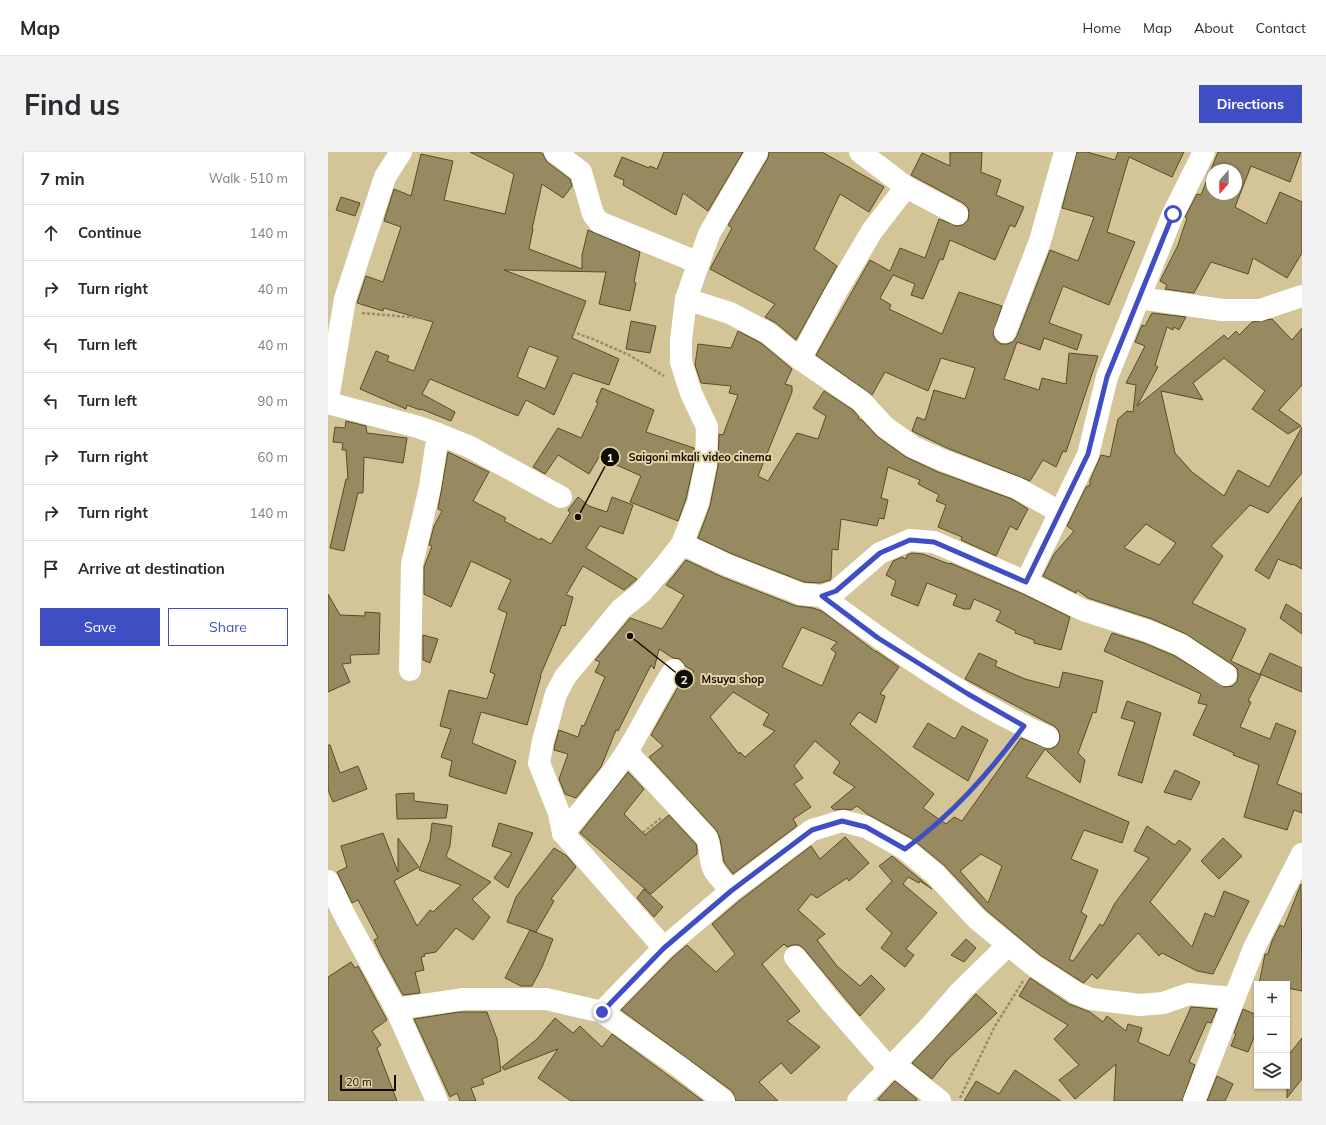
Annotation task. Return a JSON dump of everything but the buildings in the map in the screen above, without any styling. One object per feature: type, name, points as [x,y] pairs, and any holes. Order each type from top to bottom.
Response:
[{"type":"street","points":[[328,399],[345,299],[385,177],[401,152]]},
{"type":"street","points":[[555,152],[581,172],[593,214],[599,222],[699,263]]},
{"type":"street","points":[[664,948],[563,833],[559,813],[539,763],[543,741],[556,694],[565,677],[582,654],[621,610],[645,588],[682,544],[698,503],[706,464],[707,427],[691,393],[681,362],[680,340],[686,300],[709,234],[757,152]]},
{"type":"street","points":[[860,152],[906,187],[957,214]]},
{"type":"street","points":[[1006,332],[1040,242],[1065,152]]},
{"type":"street","points":[[1026,582],[1088,454],[1107,377],[1173,214],[1204,152]]},
{"type":"street","points":[[800,359],[836,292],[872,231],[906,187]]},
{"type":"street","points":[[1139,298],[1222,310],[1260,310],[1302,296]]},
{"type":"street","points":[[686,300],[730,313],[768,333],[800,359],[861,401],[886,427],[912,447],[1017,488],[1060,512]]},
{"type":"street","points":[[328,404],[411,425],[438,434],[470,447],[561,497]]},
{"type":"street","points":[[410,670],[412,564],[430,487],[438,434]]},
{"type":"street","points":[[682,544],[727,565],[801,594],[822,596],[836,591],[880,553],[910,540],[934,542],[1026,582],[1083,610],[1136,626],[1181,645],[1226,675]]},
{"type":"street","points":[[822,596],[878,638],[968,694],[1024,726],[1048,737]]},
{"type":"street","points":[[563,833],[596,796],[627,752],[655,698],[674,670]]},
{"type":"street","points":[[627,752],[707,838],[714,870],[731,891]]},
{"type":"street","points":[[602,1012],[664,948],[731,891],[812,830],[842,821],[866,827],[905,849],[935,874],[977,919],[1033,965],[1076,993],[1098,1000],[1140,1005],[1163,1003],[1189,994],[1233,998]]},
{"type":"street","points":[[1194,1101],[1233,998],[1254,948],[1302,854]]},
{"type":"street","points":[[328,881],[345,916],[396,1009],[437,1101]]},
{"type":"street","points":[[858,1101],[926,1031],[960,992],[1008,945]]},
{"type":"street","points":[[795,957],[832,1003],[891,1066],[940,1101]]},
{"type":"street","points":[[396,1009],[464,999],[546,999],[602,1012],[681,1068],[724,1101]]},
{"type":"path","points":[[343,312],[468,322],[501,314],[519,313],[593,339],[629,355],[691,393]]},
{"type":"path","points":[[905,849],[928,833],[965,798],[999,760],[1024,726]]},
{"type":"path","points":[[596,871],[677,805]]},
{"type":"path","points":[[959,1101],[995,1026],[1033,965]]},
{"type":"place","name":"Saigoni mkali video cinema","points":[[578,517]]},
{"type":"place","name":"Msuya shop","points":[[630,636]]},
{"type":"route","points":[[602,1012],[664,948],[731,891],[812,830],[842,821],[866,827],[905,849],[928,833],[965,798],[999,760],[1024,726],[968,694],[878,638],[822,596],[836,591],[880,553],[910,540],[934,542],[1026,582],[1088,454],[1107,377],[1173,214]]}]
